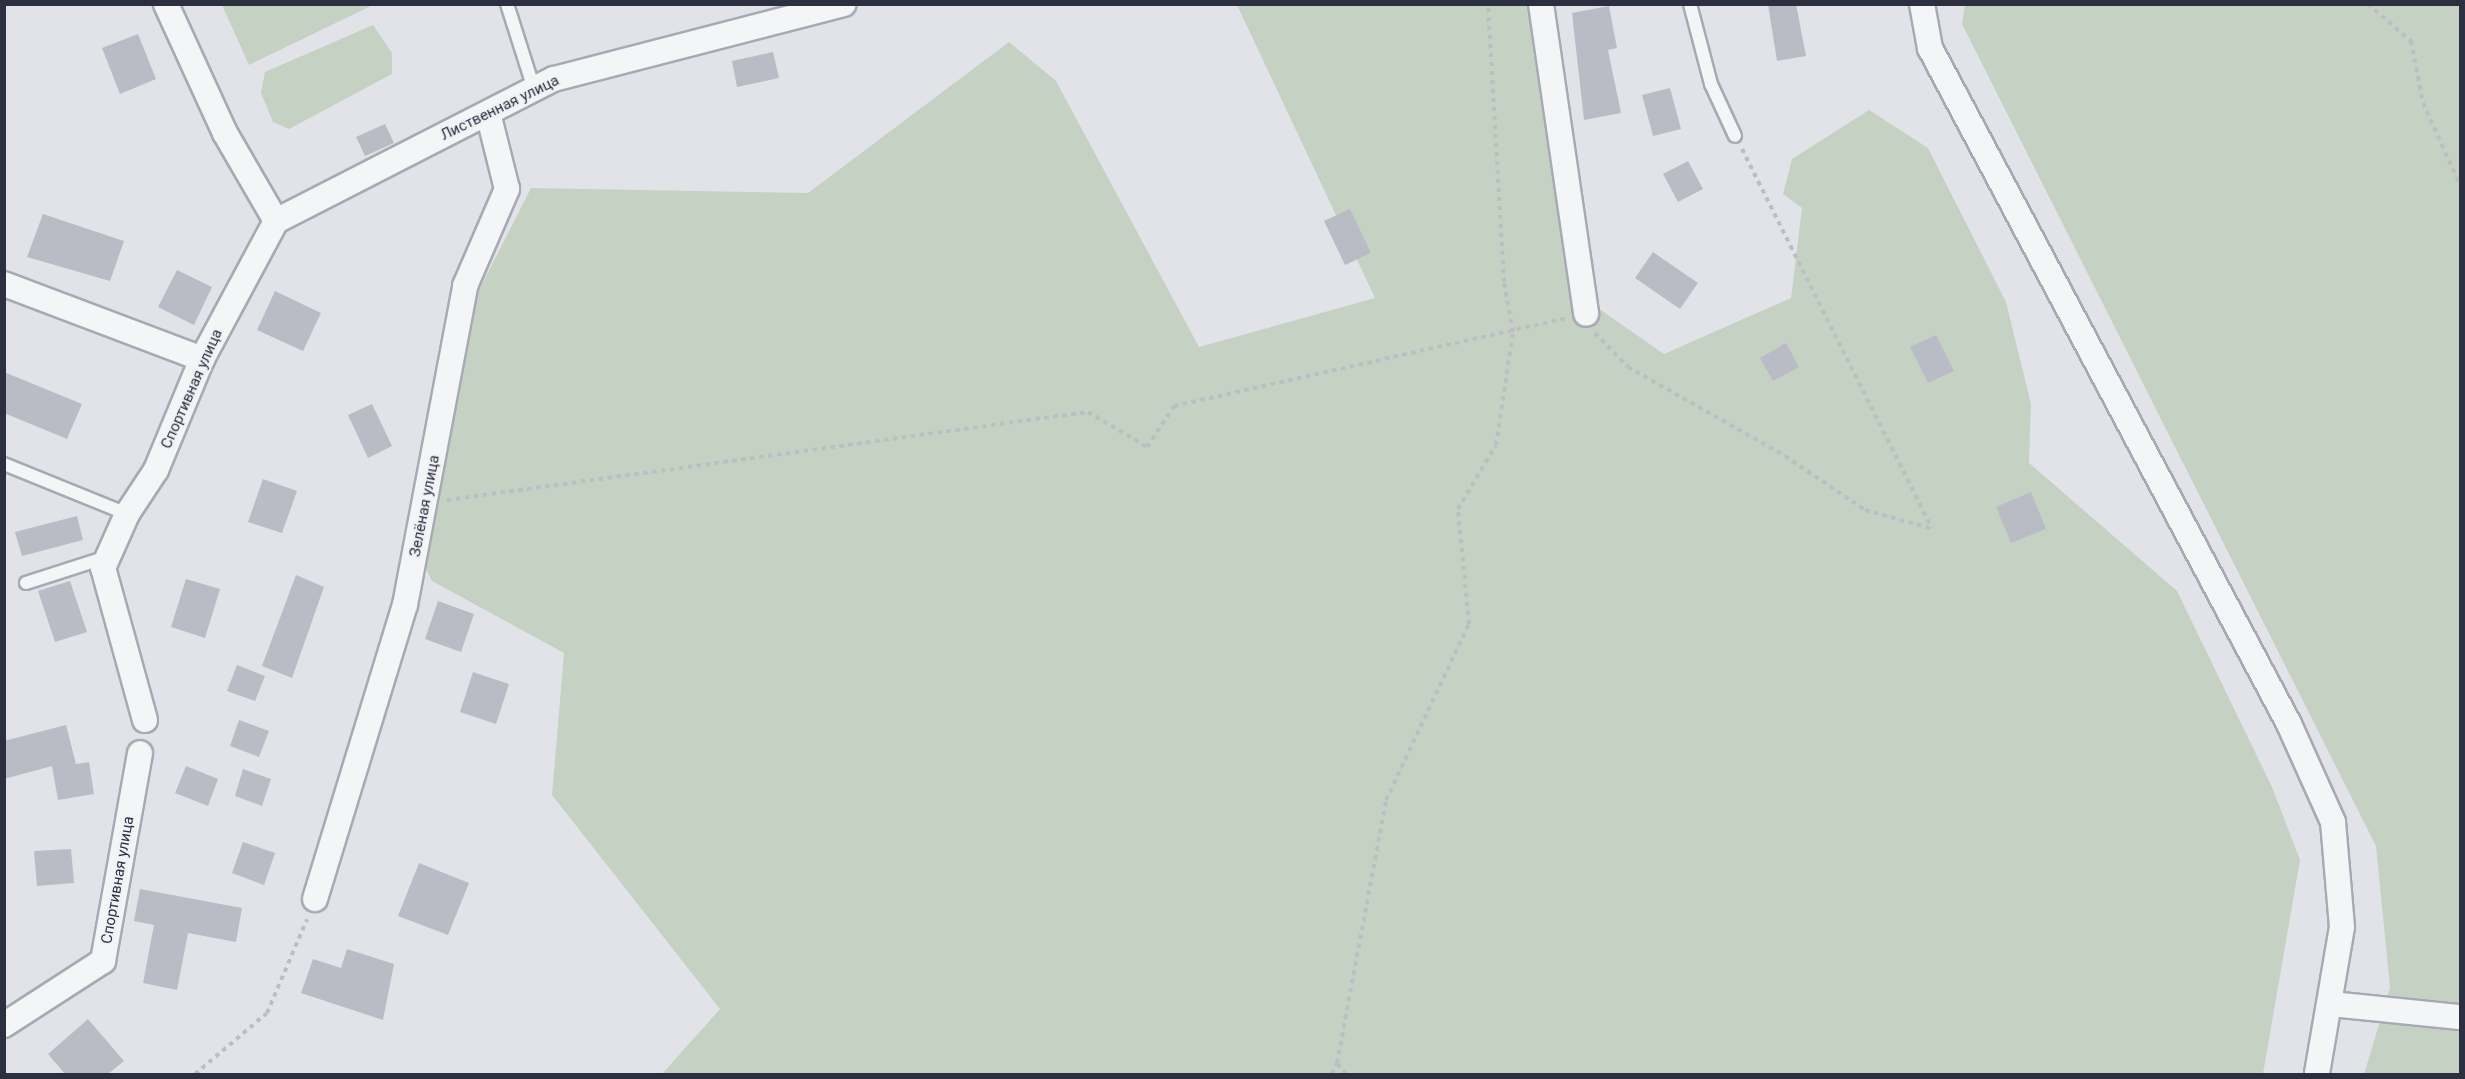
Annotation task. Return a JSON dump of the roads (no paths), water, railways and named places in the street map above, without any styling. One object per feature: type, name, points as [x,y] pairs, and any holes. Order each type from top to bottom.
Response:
[{"type":"street","points":[[166,4],[225,133],[276,221]]},
{"type":"street","name":"Лиственная улица","points":[[276,221],[522,98],[554,79],[843,4]]},
{"type":"street","points":[[1542,4],[1586,314]]},
{"type":"street","points":[[1922,4],[1930,48],[2289,724],[2333,822],[2342,927],[2331,1004],[2317,1074]]},
{"type":"street","name":"Зелёная улица","points":[[315,899],[405,605],[465,286],[507,189],[488,113]]},
{"type":"street","name":"Спортивная улица","points":[[146,720],[103,568],[127,514],[156,470],[202,360],[276,221]]},
{"type":"street","points":[[4,284],[202,360]]},
{"type":"street","name":"Спортивная улица","points":[[4,1025],[104,962],[140,753]]},
{"type":"street","points":[[2331,1004],[2460,1017]]},
{"type":"lane","points":[[507,4],[522,98]]},
{"type":"lane","points":[[1690,4],[1711,84],[1735,136]]},
{"type":"lane","points":[[4,464],[127,514]]},
{"type":"lane","points":[[26,583],[108,556]]}]
